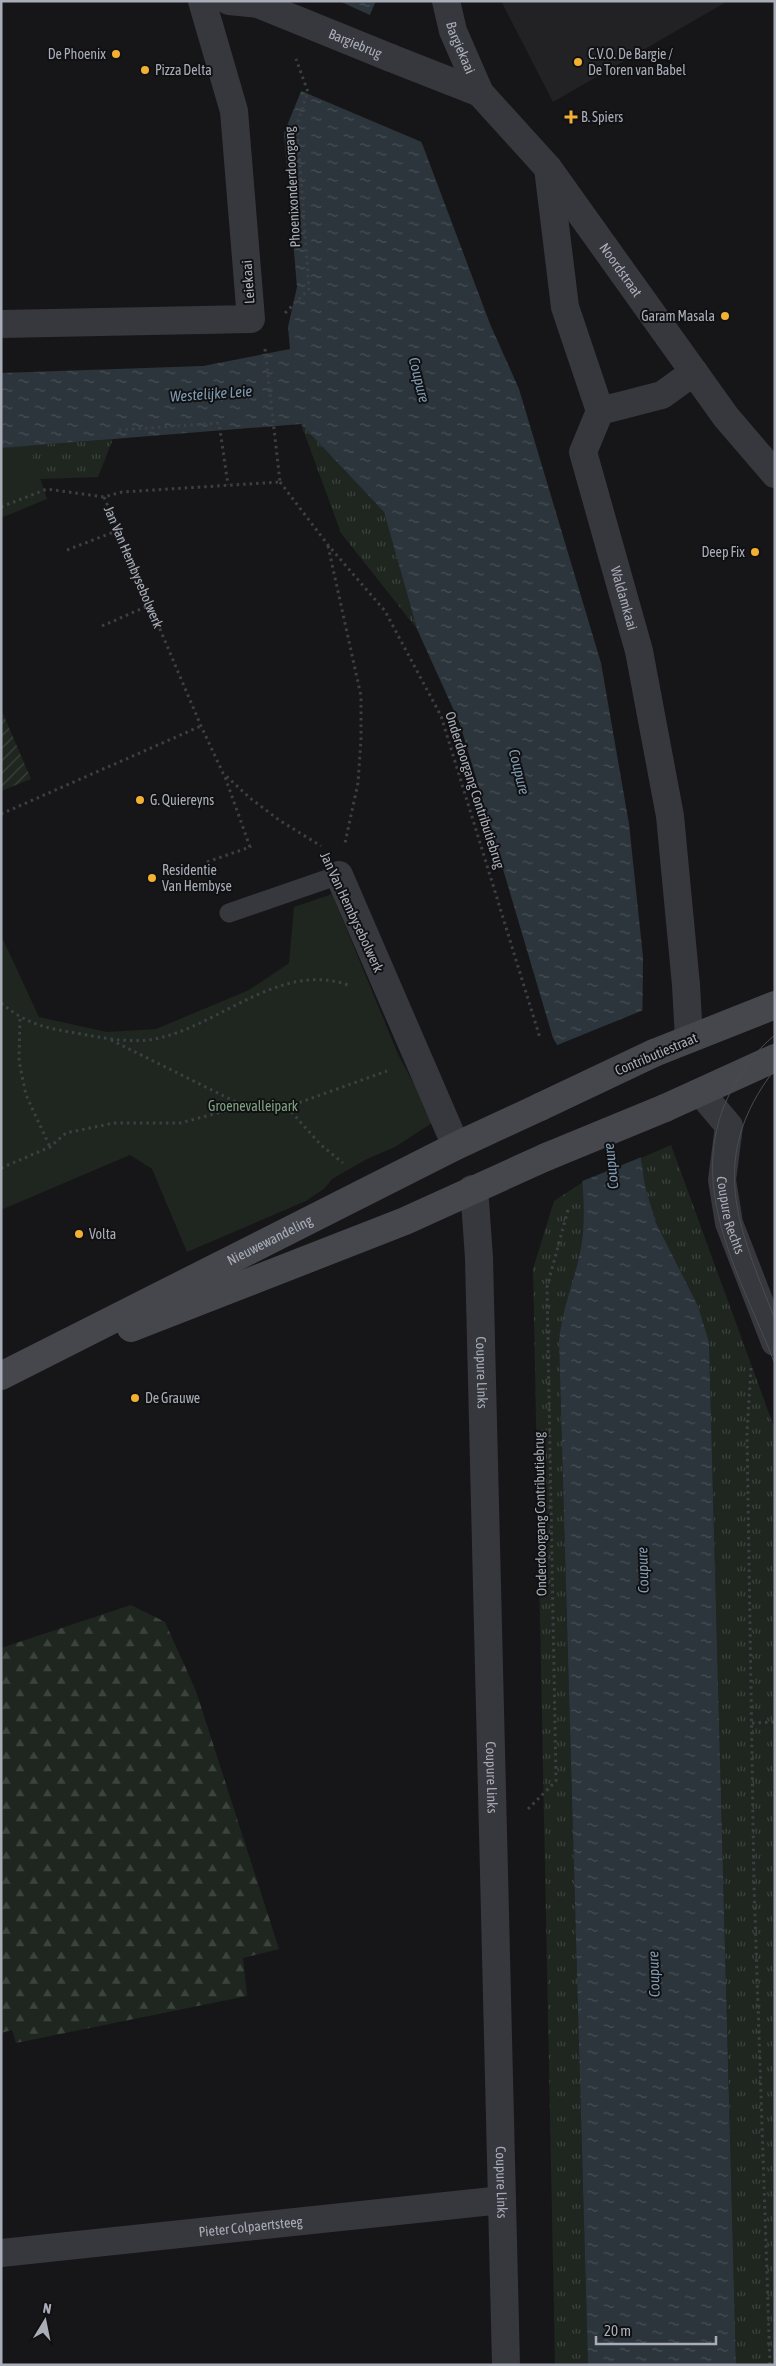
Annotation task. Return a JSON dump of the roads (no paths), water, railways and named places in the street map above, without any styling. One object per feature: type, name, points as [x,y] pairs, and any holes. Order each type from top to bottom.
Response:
[{"type":"main road","name":"Contributiestraat","points":[[540,1107],[654,1053],[775,1005]]},
{"type":"main road","points":[[701,1093],[775,1058]]},
{"type":"main road","name":"Nieuwewandeling","points":[[1,1377],[405,1221],[546,1157],[701,1093]]},
{"type":"main road","name":"Nieuwewandeling","points":[[1,1377],[456,1146],[540,1107]]},
{"type":"street","name":"Leiekaai","points":[[1,324],[251,319],[234,110],[202,1]]},
{"type":"street","name":"Bargiebrug","points":[[229,1],[258,4],[480,93]]},
{"type":"street","name":"Bargiekaai","points":[[446,1],[453,31],[480,93]]},
{"type":"street","name":"Noordstraat","points":[[480,93],[548,168],[726,417],[775,474]]},
{"type":"street","points":[[548,168],[565,307],[600,411],[662,395],[694,372]]},
{"type":"street","name":"Waldamkaai","points":[[600,411],[583,452],[640,651],[670,816],[686,985],[689,1039]]},
{"type":"street","name":"Jan Van Hembysebolwerk","points":[[339,875],[456,1146]]},
{"type":"street","name":"Coupure Rechts","points":[[701,1093],[729,1126],[722,1180],[729,1223],[775,1342]]},
{"type":"street","name":"Coupure Links","points":[[472,1189],[475,1201],[479,1258],[506,2365]]},
{"type":"street","name":"Pieter Colpaertsteeg","points":[[1,2253],[502,2200]]},
{"type":"lane","points":[[229,913],[339,875]]},
{"type":"water","points":[[262,1],[376,1],[368,19],[423,146],[490,324],[519,389],[601,663],[629,824],[643,957],[641,1158],[645,1186],[656,1223],[698,1306],[709,1342],[736,2365],[588,2365],[559,1341],[581,1247],[584,1209],[583,1186],[572,1115],[557,1045],[553,1038],[460,724],[417,629],[384,512],[301,424],[1,448],[1,373],[203,366],[290,349],[288,327],[297,287],[284,133],[302,89]]},
{"type":"tram line","points":[[775,1035],[749,1062],[729,1095],[717,1129],[713,1164],[715,1198],[723,1232],[734,1266],[775,1364]]},
{"type":"tram line","points":[[775,1069],[754,1102],[741,1133],[735,1163],[735,1193],[741,1223],[750,1254],[775,1319]]},
{"type":"place","name":"De Phoenix","points":[[116,54]]},
{"type":"place","name":"C.V.O. De Bargie / De Toren van Babel","points":[[578,62]]},
{"type":"place","name":"Pizza Delta","points":[[145,70]]},
{"type":"place","name":"B. Spiers","points":[[571,117]]},
{"type":"place","name":"Garam Masala","points":[[725,316]]},
{"type":"place","name":"Deep Fix","points":[[755,552]]},
{"type":"place","name":"G. Quiereyns","points":[[140,800]]},
{"type":"place","name":"Residentie Van Hembyse","points":[[152,878]]},
{"type":"place","name":"Volta","points":[[79,1234]]},
{"type":"place","name":"De Grauwe","points":[[135,1398]]},
{"type":"water label","name":"Coupure","points":[[419,380]]},
{"type":"water label","name":"Westelijke Leie","points":[[211,394]]},
{"type":"water label","name":"Coupure","points":[[519,772]]},
{"type":"water label","name":"Coupure","points":[[611,1166]]},
{"type":"water label","name":"Coupure","points":[[643,1570]]},
{"type":"water label","name":"Coupure","points":[[654,1974]]},
{"type":"park label","name":"Groenevalleipark","points":[[253,1106]]}]
